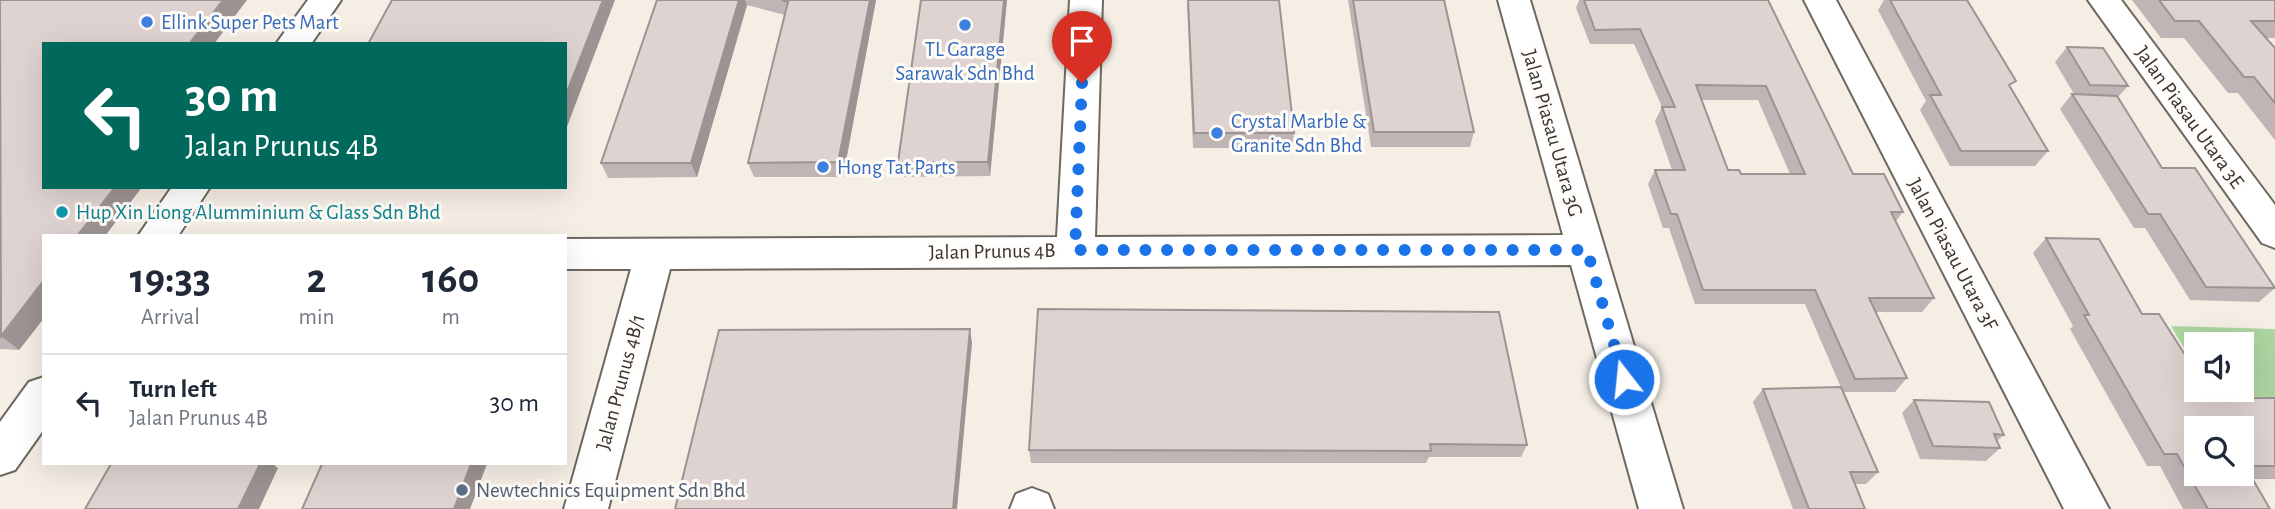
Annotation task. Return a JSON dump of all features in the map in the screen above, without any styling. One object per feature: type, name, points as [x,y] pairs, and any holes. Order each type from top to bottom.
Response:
[{"type":"street","points":[[294,42],[326,0]]},
{"type":"street","points":[[1075,250],[1086,0]]},
{"type":"street","name":"Jalan Piasau Utara 3G","points":[[1514,0],[1661,509]]},
{"type":"street","name":"Jalan Piasau Utara 3F","points":[[1820,0],[2087,509]]},
{"type":"street","name":"Jalan Piasau Utara 3E","points":[[2104,0],[2275,233]]},
{"type":"street","points":[[158,234],[191,189]]},
{"type":"street","name":"Jalan Prunus 4B","points":[[567,254],[1587,250]]},
{"type":"street","name":"Jalan Prunus 4B/1","points":[[586,509],[654,255]]},
{"type":"street","points":[[0,456],[42,398]]},
{"type":"green space","points":[[2171,326],[2275,329],[2275,397],[2254,397],[2254,332],[2184,332],[2184,348]]},
{"type":"building","points":[[0,0],[223,0],[191,42],[42,42],[42,189],[113,189],[79,234],[42,234],[42,283],[1,336]]},
{"type":"building","points":[[392,0],[603,0],[567,92],[567,42],[369,42]]},
{"type":"building","points":[[657,0],[739,0],[691,163],[601,163]]},
{"type":"building","points":[[782,0],[870,0],[838,162],[748,163],[788,2]]},
{"type":"building","points":[[921,0],[1004,0],[988,162],[898,162]]},
{"type":"building","points":[[1188,0],[1279,0],[1294,133],[1194,133]]},
{"type":"building","points":[[1353,0],[1444,0],[1474,132],[1374,132]]},
{"type":"building","points":[[1584,0],[1768,0],[1853,174],[1884,174],[1903,212],[1891,212],[1934,298],[1869,298],[1907,378],[1855,379],[1815,290],[1703,290],[1677,214],[1671,214],[1655,170],[1685,170],[1662,107],[1675,107],[1640,29],[1595,30]],"holes":[[[1696,85],[1766,86],[1805,174],[1741,174],[1739,170],[1728,170]]]},
{"type":"building","points":[[1890,0],[1967,0],[2016,81],[2009,85],[2048,151],[1961,151],[1930,95],[1941,95]]},
{"type":"building","points":[[2159,0],[2275,0],[2275,21],[2251,21],[2275,48],[2275,103],[2254,77],[2244,77],[2199,21],[2175,21]]},
{"type":"building","points":[[2067,47],[2103,48],[2128,86],[2090,85]]},
{"type":"building","points":[[2072,94],[2117,96],[2162,168],[2195,168],[2275,288],[2206,287],[2160,214],[2148,214]]},
{"type":"building","points":[[2046,238],[2099,239],[2142,314],[2159,314],[2184,353],[2184,402],[2254,402],[2254,398],[2275,398],[2275,466],[2254,466],[2254,416],[2184,416],[2184,466],[2177,454],[2164,454],[2084,315],[2089,315]]},
{"type":"building","points":[[1038,309],[1499,312],[1527,445],[1430,444],[1431,451],[1029,450]]},
{"type":"building","points":[[970,329],[953,509],[675,509],[719,330]]},
{"type":"building","points":[[1841,387],[1878,472],[1850,472],[1865,509],[1809,509],[1763,389]]},
{"type":"building","points":[[1914,400],[1989,402],[2004,435],[1994,434],[2000,448],[1933,446]]},
{"type":"building","points":[[110,465],[260,465],[238,509],[85,509]]},
{"type":"building","points":[[322,465],[471,465],[454,509],[302,509]]},
{"type":"building","points":[[2254,481],[2270,509],[2208,509],[2195,486],[2254,486]]},
{"type":"place","name":"Ellink Super Pets Mart","points":[[147,22]]},
{"type":"place","name":"TL Garage Sarawak Sdn Bhd","points":[[965,25]]},
{"type":"place","name":"Crystal Marble & Granite Sdn Bhd","points":[[1217,133]]},
{"type":"place","name":"Hong Tat Parts","points":[[823,167]]},
{"type":"place","name":"Hup Xin Liong Alumminium & Glass Sdn Bhd","points":[[62,212]]},
{"type":"place","name":"Newtechnics Equipment Sdn Bhd","points":[[462,490]]},
{"type":"route","points":[[1082,83],[1075,250],[1587,250],[1624,379]]}]
